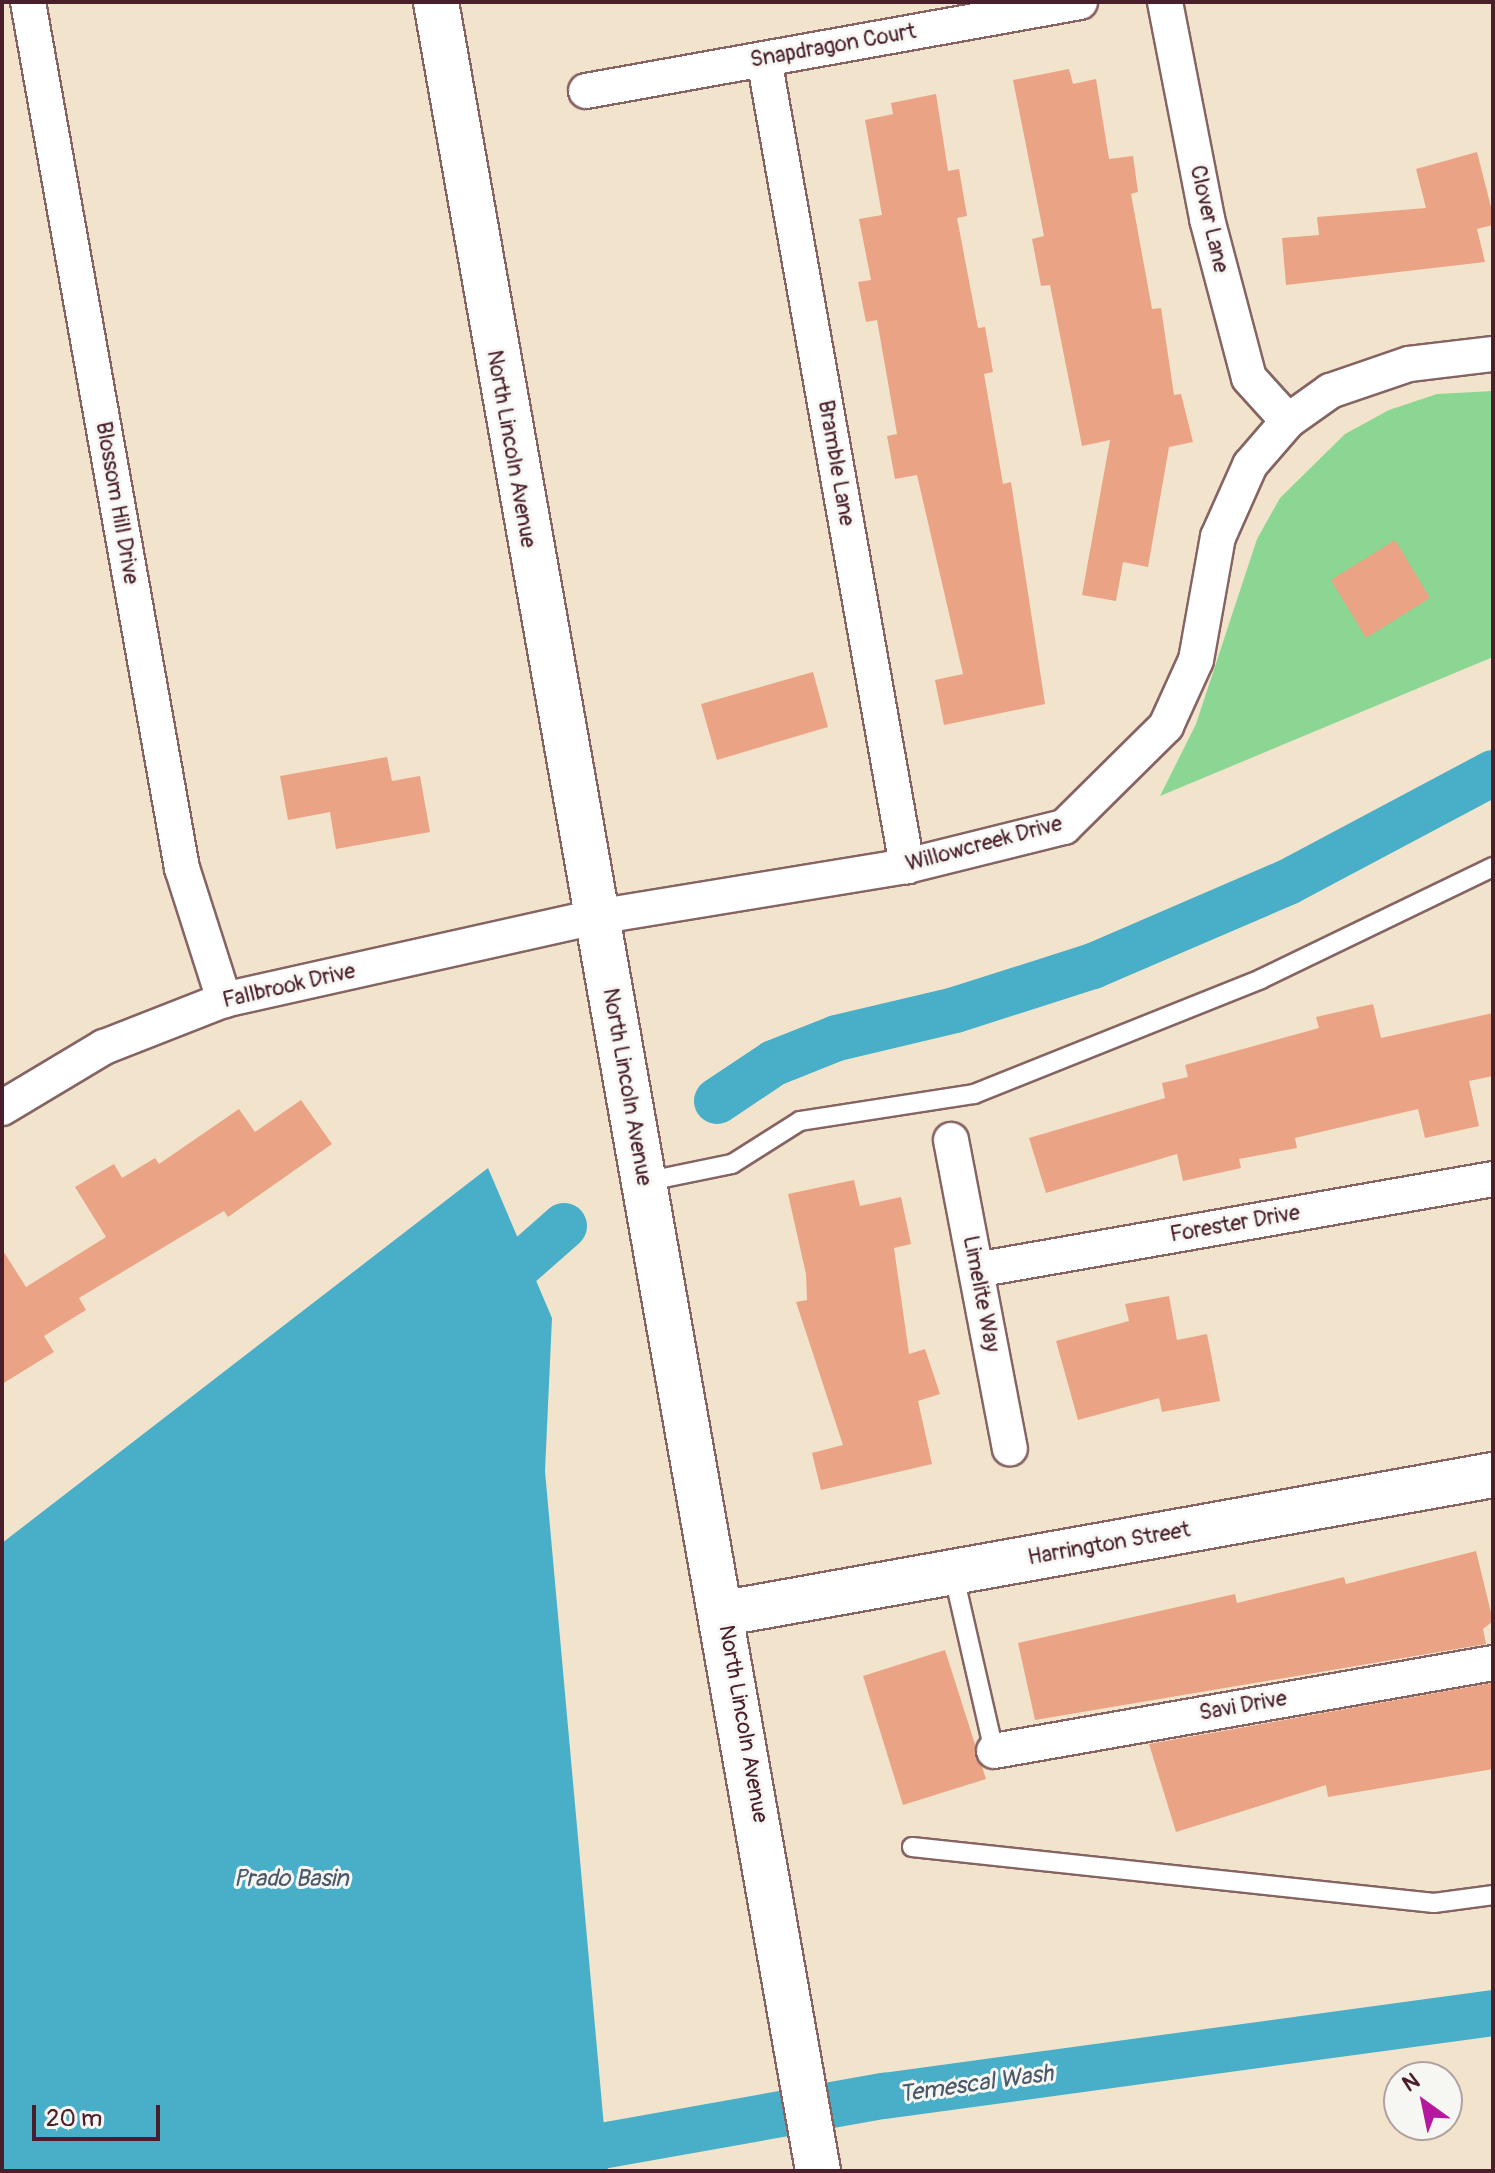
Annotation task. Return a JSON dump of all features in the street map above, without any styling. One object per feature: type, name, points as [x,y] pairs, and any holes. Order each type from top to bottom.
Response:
[{"type":"main road","name":"North Lincoln Avenue","points":[[436,2],[596,917],[725,1613],[818,2171]]},
{"type":"main road","name":"Harrington Street","points":[[725,1613],[1493,1475]]},
{"type":"street","name":"Blossom Hill Drive","points":[[28,2],[182,868],[224,1000]]},
{"type":"street","name":"Snapdragon Court","points":[[586,91],[1080,2]]},
{"type":"street","name":"Clover Lane","points":[[1165,2],[1207,219],[1249,378],[1288,421]]},
{"type":"street","name":"Bramble Lane","points":[[764,59],[907,866]]},
{"type":"street","name":"Willowcreek Drive","points":[[596,917],[907,866],[1064,827],[1166,726],[1196,660],[1218,537],[1250,465],[1288,421],[1330,391],[1409,364],[1493,354]]},
{"type":"street","name":"Fallbrook Drive","points":[[2,1108],[104,1047],[224,1000],[596,917]]},
{"type":"street","name":"Limelite Way","points":[[951,1140],[1010,1448]]},
{"type":"street","name":"Forester Drive","points":[[976,1270],[1493,1179]]},
{"type":"street","name":"Savi Drive","points":[[994,1751],[1493,1663]]},
{"type":"lane","points":[[644,1182],[732,1164],[800,1121],[974,1094],[1261,979],[1493,867]]},
{"type":"lane","points":[[953,1572],[994,1751]]},
{"type":"lane","points":[[912,1847],[1434,1903],[1493,1895]]},
{"type":"green space","points":[[1493,391],[1493,657],[1160,796],[1196,724],[1257,539],[1280,498],[1345,434],[1389,410],[1437,394]]},
{"type":"water","name":"Prado Basin","points":[[488,1168],[552,1318],[545,1471],[608,2171],[2,2171],[2,1543]]},
{"type":"building","points":[[1069,69],[1073,84],[1096,79],[1109,159],[1133,156],[1138,192],[1131,194],[1152,309],[1161,308],[1174,395],[1181,394],[1193,442],[1169,447],[1148,567],[1123,562],[1116,601],[1082,595],[1110,440],[1082,446],[1050,285],[1041,286],[1032,239],[1044,236],[1013,80]]},
{"type":"building","points":[[936,94],[948,171],[959,169],[967,216],[957,218],[978,328],[985,327],[993,372],[984,374],[1003,484],[1011,482],[1045,704],[944,725],[935,680],[963,674],[917,475],[895,479],[887,436],[897,434],[877,320],[866,322],[858,282],[871,280],[859,219],[882,215],[865,120],[893,114],[891,103]]},
{"type":"building","points":[[1477,152],[1493,215],[1493,225],[1477,229],[1485,262],[1286,285],[1282,238],[1319,235],[1317,217],[1426,208],[1416,169]]},
{"type":"building","points":[[1395,540],[1430,598],[1366,638],[1331,580]]},
{"type":"building","points":[[813,672],[828,727],[717,760],[701,704]]},
{"type":"building","points":[[387,757],[392,781],[420,776],[430,832],[336,849],[330,812],[288,820],[280,776]]},
{"type":"building","points":[[1373,1004],[1381,1038],[1493,1013],[1493,1076],[1469,1081],[1479,1126],[1425,1138],[1418,1109],[1295,1138],[1297,1148],[1239,1159],[1241,1168],[1183,1181],[1177,1154],[1046,1193],[1029,1138],[1165,1098],[1162,1083],[1188,1077],[1185,1065],[1319,1028],[1316,1017]]},
{"type":"building","points":[[301,1100],[332,1144],[228,1217],[224,1211],[79,1298],[86,1310],[44,1336],[54,1352],[2,1384],[2,1249],[26,1287],[106,1237],[75,1187],[114,1164],[122,1178],[155,1158],[159,1164],[239,1109],[255,1132]]},
{"type":"building","points":[[854,1180],[860,1206],[901,1197],[911,1244],[894,1248],[909,1354],[925,1349],[940,1394],[918,1401],[932,1464],[821,1490],[812,1453],[843,1445],[796,1302],[807,1300],[806,1274],[788,1194]]},
{"type":"building","points":[[1169,1296],[1177,1340],[1207,1334],[1220,1401],[1162,1412],[1159,1398],[1078,1420],[1056,1341],[1129,1321],[1125,1304]]},
{"type":"building","points":[[1476,1551],[1493,1621],[1483,1629],[1486,1644],[1035,1720],[1018,1643],[1235,1594],[1237,1603],[1344,1577],[1346,1584]]},
{"type":"building","points":[[945,1650],[986,1779],[903,1805],[863,1676]]},
{"type":"building","points":[[1492,1683],[1493,1769],[1328,1797],[1326,1785],[1176,1832],[1149,1744]]},
{"type":"waterway","points":[[717,1101],[774,1063],[837,1038],[955,1010],[1093,966],[1288,882],[1493,773]]},
{"type":"waterway","points":[[480,1300],[564,1226]]},
{"type":"waterway","name":"Temescal Wash","points":[[461,2171],[884,2096],[1493,2013]]}]
